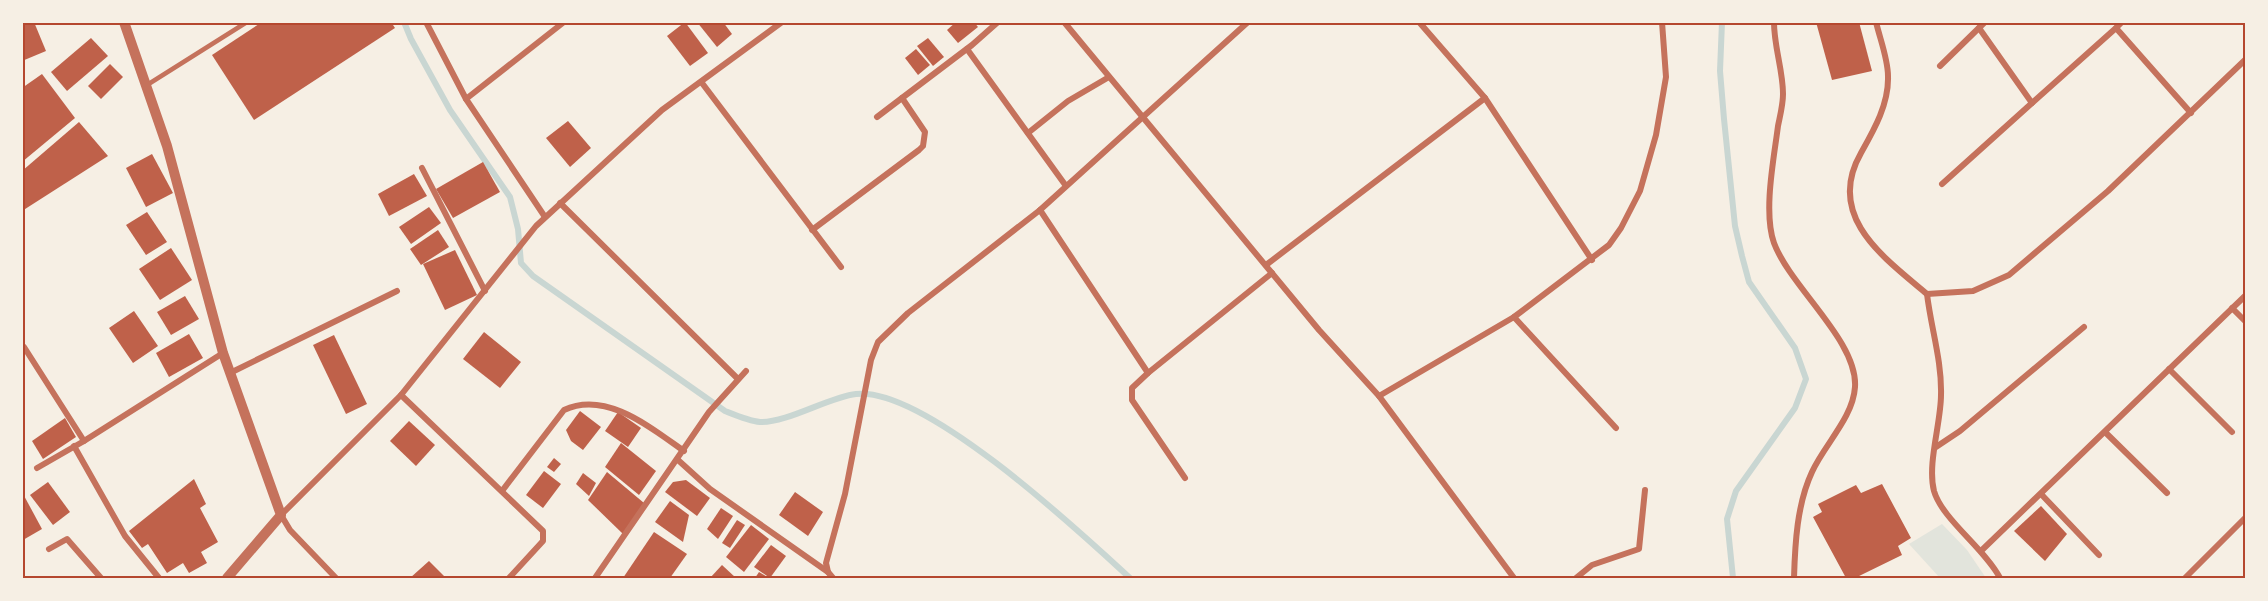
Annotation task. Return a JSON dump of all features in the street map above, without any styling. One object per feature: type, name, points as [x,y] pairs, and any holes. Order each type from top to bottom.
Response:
[{"type":"street","points":[[124,22],[147,85],[223,353],[281,515],[290,530],[336,579]]},
{"type":"street","points":[[426,22],[466,99],[545,217]]},
{"type":"street","points":[[466,99],[564,22]]},
{"type":"street","points":[[227,579],[281,515],[401,395],[536,225],[662,110],[702,83],[782,22]]},
{"type":"street","points":[[877,117],[967,49],[998,22]]},
{"type":"street","points":[[1064,22],[1272,273],[1379,396],[1514,579]]},
{"type":"street","points":[[828,572],[826,562],[845,494],[866,380],[878,342],[908,314],[1040,210],[1248,22]]},
{"type":"street","points":[[1419,22],[1485,98],[1592,260]]},
{"type":"street","points":[[1379,396],[1514,317],[1592,260],[1608,245],[1640,191],[1656,135],[1666,77],[1662,22]]},
{"type":"street","points":[[1774,22],[1783,95],[1771,195],[1770,220],[1774,242],[1788,271],[1837,336],[1850,362],[1855,387],[1846,415],[1810,474],[1795,545],[1794,579]]},
{"type":"street","points":[[1876,22],[1888,76],[1883,106],[1874,131],[1852,170],[1848,185],[1849,201],[1852,214],[1869,239],[1894,267],[1927,294],[1941,394],[1934,491],[1943,507],[1982,550],[2000,579]]},
{"type":"street","points":[[1940,66],[1985,22]]},
{"type":"street","points":[[1942,184],[2122,22]]},
{"type":"street","points":[[1979,28],[2032,103]]},
{"type":"street","points":[[2116,28],[2191,113]]},
{"type":"street","points":[[967,49],[1066,186]]},
{"type":"street","points":[[1927,294],[1972,291],[2009,275],[2108,191],[2246,59]]},
{"type":"street","points":[[1028,133],[1068,100],[1109,77]]},
{"type":"street","points":[[702,83],[841,267]]},
{"type":"street","points":[[812,230],[922,146],[925,132],[902,98]]},
{"type":"street","points":[[1266,265],[1485,98]]},
{"type":"street","points":[[422,168],[485,291]]},
{"type":"street","points":[[560,203],[738,379]]},
{"type":"street","points":[[1040,210],[1149,373]]},
{"type":"street","points":[[1185,478],[1132,400],[1132,388],[1272,273]]},
{"type":"street","points":[[230,373],[397,291]]},
{"type":"street","points":[[1982,550],[2246,295]]},
{"type":"street","points":[[2232,308],[2246,322]]},
{"type":"street","points":[[1514,317],[1616,428]]},
{"type":"street","points":[[1936,447],[1960,431],[2084,327]]},
{"type":"street","points":[[24,347],[84,441]]},
{"type":"street","points":[[37,468],[223,353]]},
{"type":"street","points":[[2169,369],[2232,432]]},
{"type":"street","points":[[595,579],[678,460],[708,412],[746,371]]},
{"type":"street","points":[[401,395],[543,531],[545,536],[509,579]]},
{"type":"street","points":[[502,491],[564,410],[574,405],[608,407],[625,412],[684,451]]},
{"type":"street","points":[[2104,432],[2167,492]]},
{"type":"street","points":[[74,446],[125,536],[159,579]]},
{"type":"street","points":[[678,460],[710,489],[828,572],[833,579]]},
{"type":"street","points":[[1576,579],[1592,565],[1639,549],[1645,490]]},
{"type":"street","points":[[2041,494],[2099,555]]},
{"type":"street","points":[[2185,579],[2246,517]]},
{"type":"street","points":[[49,549],[67,538],[101,579]]},
{"type":"lane","points":[[147,85],[247,22]]},
{"type":"shaded area","points":[[1942,524],[1967,550],[1986,578],[1940,578],[1909,544]]},
{"type":"building","points":[[22,22],[34,22],[46,51],[22,61]]},
{"type":"building","points":[[262,22],[391,22],[395,28],[254,120],[212,55]]},
{"type":"building","points":[[685,22],[708,53],[690,66],[667,36]]},
{"type":"building","points":[[697,22],[723,22],[732,34],[717,47]]},
{"type":"building","points":[[956,22],[974,22],[978,27],[958,43],[947,30]]},
{"type":"building","points":[[1816,22],[1859,22],[1872,71],[1832,80]]},
{"type":"building","points":[[91,38],[108,56],[67,91],[51,72]]},
{"type":"building","points":[[928,38],[944,57],[933,66],[917,46]]},
{"type":"building","points":[[916,49],[930,65],[918,75],[905,58]]},
{"type":"building","points":[[110,64],[123,77],[101,99],[88,86]]},
{"type":"building","points":[[42,74],[75,118],[22,162],[22,88]]},
{"type":"building","points":[[568,121],[591,148],[570,167],[546,138]]},
{"type":"building","points":[[79,122],[108,156],[22,211],[22,171]]},
{"type":"building","points":[[152,154],[173,193],[146,207],[126,168]]},
{"type":"building","points":[[483,162],[500,192],[453,218],[436,189]]},
{"type":"building","points":[[414,174],[427,196],[389,216],[378,194]]},
{"type":"building","points":[[429,207],[441,223],[411,244],[399,227]]},
{"type":"building","points":[[147,212],[167,242],[146,255],[126,225]]},
{"type":"building","points":[[438,230],[449,247],[421,265],[410,249]]},
{"type":"building","points":[[171,248],[192,280],[160,300],[139,269]]},
{"type":"building","points":[[455,250],[477,295],[445,310],[423,264]]},
{"type":"building","points":[[185,296],[199,319],[171,335],[157,312]]},
{"type":"building","points":[[134,311],[158,346],[133,363],[109,328]]},
{"type":"building","points":[[484,332],[521,362],[500,388],[463,359]]},
{"type":"building","points":[[189,334],[203,358],[169,377],[156,353]]},
{"type":"building","points":[[334,335],[367,404],[346,414],[313,345]]},
{"type":"building","points":[[580,411],[601,427],[583,450],[571,441],[566,430]]},
{"type":"building","points":[[618,412],[641,428],[628,447],[605,431]]},
{"type":"building","points":[[65,418],[76,437],[43,459],[32,441]]},
{"type":"building","points":[[409,421],[435,445],[416,466],[390,441]]},
{"type":"building","points":[[621,443],[656,471],[639,495],[605,467]]},
{"type":"building","points":[[554,458],[561,464],[554,472],[547,467]]},
{"type":"building","points":[[544,471],[561,484],[543,508],[526,495]]},
{"type":"building","points":[[607,472],[644,503],[623,534],[588,500]]},
{"type":"building","points":[[583,473],[596,483],[589,496],[576,484]]},
{"type":"building","points":[[194,479],[206,504],[200,508],[218,542],[201,552],[207,563],[189,573],[183,563],[167,573],[148,544],[142,548],[129,531]]},
{"type":"building","points":[[686,480],[710,498],[697,516],[665,492],[673,482]]},
{"type":"building","points":[[48,482],[70,512],[53,525],[30,495]]},
{"type":"building","points":[[1882,484],[1911,538],[1898,546],[1902,555],[1855,578],[1846,578],[1813,517],[1822,512],[1818,504],[1856,485],[1861,493]]},
{"type":"building","points":[[22,492],[42,529],[23,540],[22,538]]},
{"type":"building","points":[[795,492],[823,512],[808,536],[779,515]]},
{"type":"building","points":[[670,501],[689,515],[683,542],[655,522]]},
{"type":"building","points":[[2041,506],[2067,534],[2045,561],[2014,531]]},
{"type":"building","points":[[721,508],[733,516],[718,539],[707,529]]},
{"type":"building","points":[[737,520],[745,525],[730,548],[722,543]]},
{"type":"building","points":[[751,525],[769,539],[744,572],[726,557]]},
{"type":"building","points":[[654,532],[687,554],[670,578],[623,578]]},
{"type":"building","points":[[771,545],[786,556],[770,578],[754,567]]},
{"type":"building","points":[[429,561],[446,578],[410,578]]},
{"type":"building","points":[[722,565],[736,578],[710,578]]},
{"type":"building","points":[[759,572],[769,578],[755,578]]},
{"type":"waterway","points":[[404,22],[450,110],[510,197],[518,229],[521,263],[533,276],[725,411],[742,418],[760,422],[771,421],[856,394],[885,398],[920,413],[1000,466],[1039,497],[1130,578]]},
{"type":"waterway","points":[[1722,22],[1720,71],[1724,119],[1735,226],[1742,256],[1749,282],[1795,348],[1806,379],[1795,408],[1736,491],[1727,519],[1733,578]]}]
